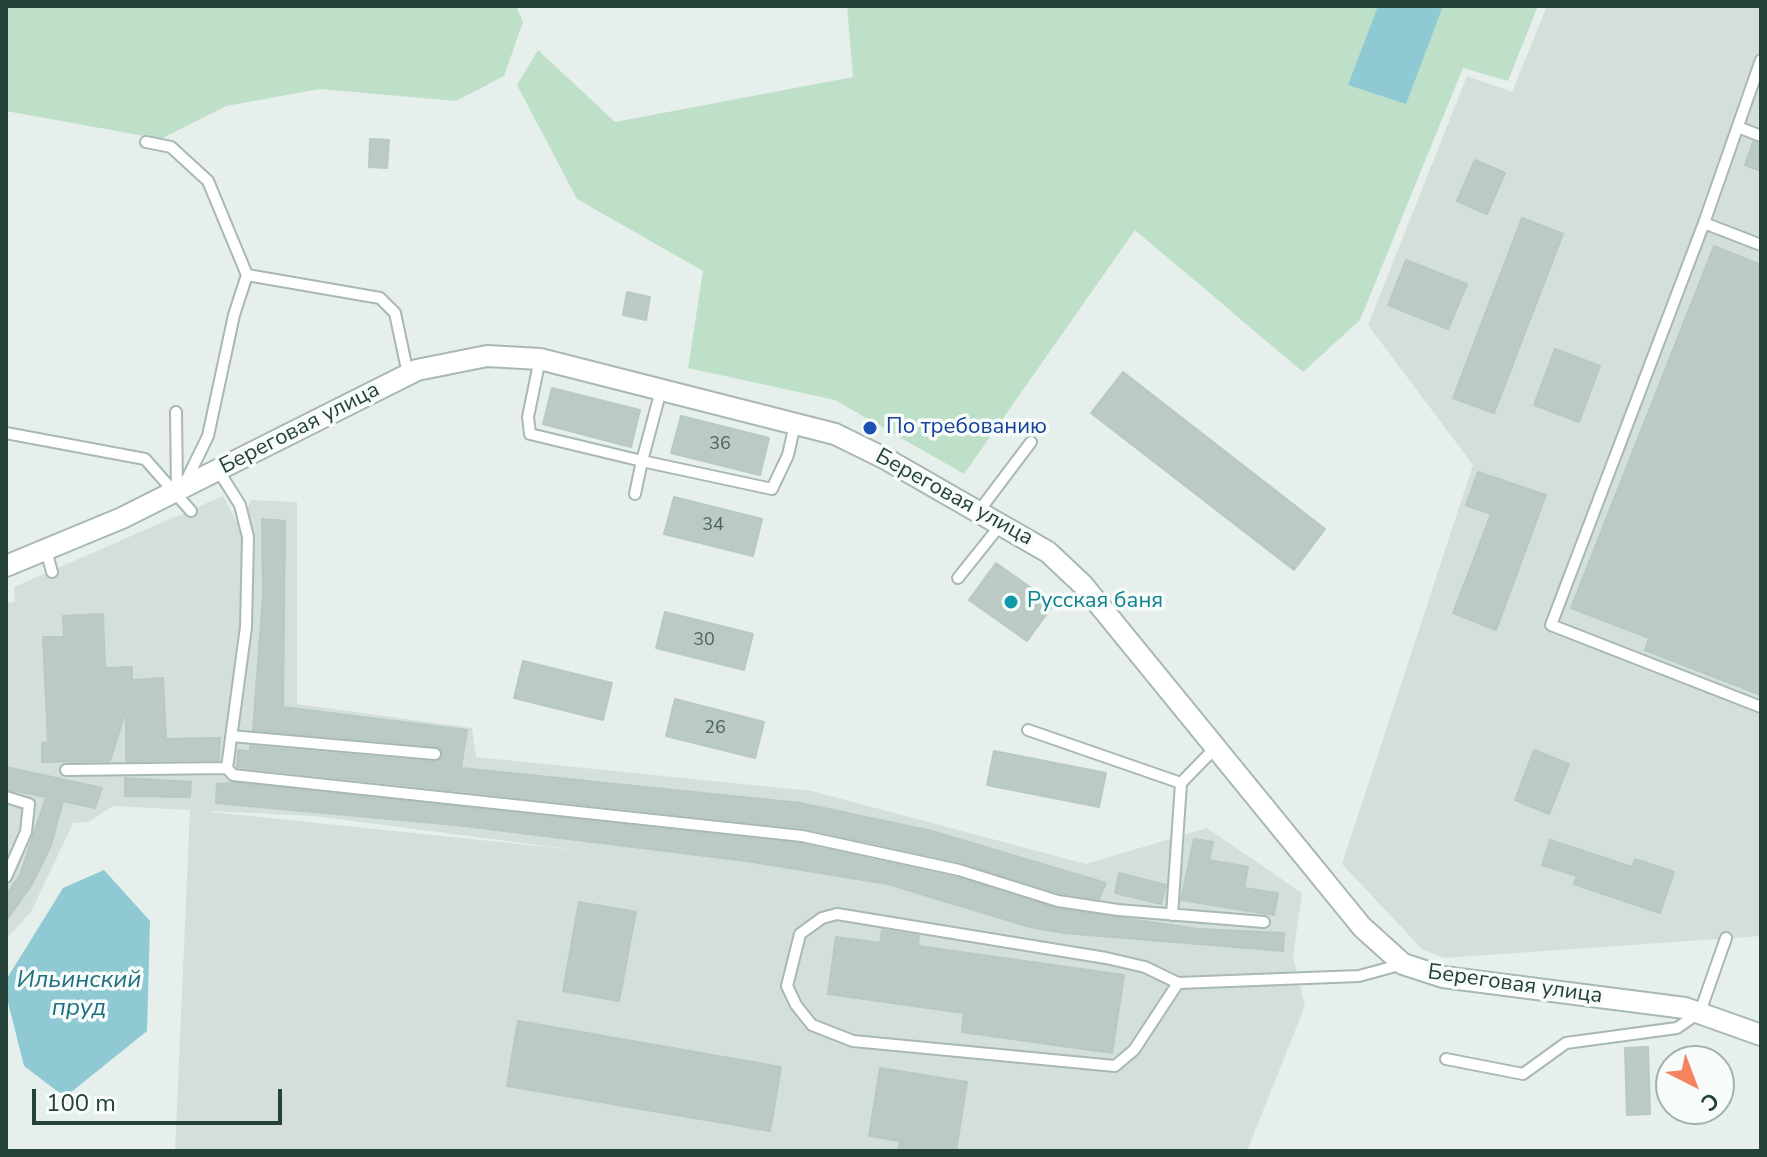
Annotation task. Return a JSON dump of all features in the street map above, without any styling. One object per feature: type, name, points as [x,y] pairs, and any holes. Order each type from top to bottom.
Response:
[{"type":"street","name":"Береговая улица","points":[[6,566],[180,489],[408,374],[487,356],[540,359],[835,434],[1002,523],[1048,552],[1083,585],[1362,927],[1403,964],[1443,977],[1700,1012],[1759,1031]]},
{"type":"lane","points":[[1761,60],[1704,223],[1551,625],[1761,707]]},
{"type":"lane","points":[[1738,127],[1761,136]]},
{"type":"lane","points":[[146,142],[171,147],[208,181],[247,275],[234,315],[208,436],[180,489]]},
{"type":"lane","points":[[1704,223],[1761,245]]},
{"type":"lane","points":[[247,275],[380,298],[395,313],[408,374]]},
{"type":"lane","points":[[540,359],[528,417],[530,434],[772,489],[788,455],[795,424]]},
{"type":"lane","points":[[635,494],[661,390]]},
{"type":"lane","points":[[176,412],[180,489]]},
{"type":"lane","points":[[6,433],[145,459],[180,489],[191,511]]},
{"type":"lane","points":[[979,511],[1031,442]]},
{"type":"lane","points":[[218,470],[240,505],[248,537],[246,627],[227,768],[233,775],[802,836],[959,870],[1058,901],[1264,922]]},
{"type":"lane","points":[[958,578],[1002,523]]},
{"type":"lane","points":[[46,550],[52,572]]},
{"type":"lane","points":[[1028,730],[1181,783]]},
{"type":"lane","points":[[231,736],[435,754]]},
{"type":"lane","points":[[1172,915],[1181,783],[1216,747]]},
{"type":"lane","points":[[66,770],[227,768]]},
{"type":"lane","points":[[6,797],[29,804],[26,832],[6,877]]},
{"type":"lane","points":[[1178,983],[1134,1050],[1115,1066],[853,1041],[812,1025],[796,1005],[787,986],[800,934],[822,918],[837,914],[1106,958],[1145,967],[1178,983],[1359,976],[1403,964]]},
{"type":"lane","points":[[1446,1059],[1523,1074],[1566,1043],[1677,1028],[1700,1012],[1726,938]]},
{"type":"shaded area","points":[[1547,6],[1761,6],[1761,936],[1444,958],[1422,949],[1342,864],[1473,465],[1368,325],[1467,76],[1512,92]]},
{"type":"shaded area","points":[[223,496],[239,526],[251,500],[297,502],[297,704],[472,728],[476,757],[812,791],[1086,864],[1207,828],[1302,893],[1293,956],[1305,1006],[1247,1151],[175,1151],[190,810],[113,806],[88,822],[73,823],[31,912],[6,939],[6,603],[15,602],[14,587]],"holes":[[[211,811],[314,816],[577,850]]]},
{"type":"green space","points":[[6,6],[516,6],[523,22],[504,76],[456,101],[320,89],[226,106],[161,139],[6,111]]},
{"type":"green space","points":[[847,6],[1538,6],[1508,81],[1463,68],[1360,320],[1303,372],[1135,230],[964,474],[835,400],[688,368],[703,271],[577,199],[517,85],[538,50],[615,122],[853,77]]},
{"type":"water","points":[[1378,6],[1443,6],[1406,104],[1348,85]]},
{"type":"water","name":"Ильинский пруд","points":[[104,870],[150,921],[147,1031],[65,1097],[24,1066],[6,994],[6,980],[63,888]]},
{"type":"building","points":[[370,139],[389,140],[387,168],[369,167]]},
{"type":"building","points":[[1753,142],[1761,144],[1761,171],[1745,165]]},
{"type":"building","points":[[1475,160],[1505,173],[1487,214],[1457,201]]},
{"type":"building","points":[[1522,218],[1563,234],[1494,413],[1453,398]]},
{"type":"building","points":[[1714,246],[1761,265],[1761,695],[1645,650],[1649,638],[1571,608]]},
{"type":"building","points":[[1406,260],[1467,284],[1448,329],[1388,305]]},
{"type":"building","points":[[627,292],[650,297],[646,320],[623,315]]},
{"type":"building","points":[[1555,349],[1600,366],[1579,422],[1534,405]]},
{"type":"building","points":[[1123,372],[1325,529],[1294,570],[1091,413]]},
{"type":"building","points":[[552,388],[640,410],[631,447],[543,424]]},
{"type":"building","points":[[681,416],[769,438],[760,475],[671,453]]},
{"type":"building","points":[[1478,472],[1546,495],[1496,630],[1453,613],[1491,514],[1466,505]]},
{"type":"building","points":[[674,497],[762,519],[753,556],[664,534]]},
{"type":"building","points":[[262,519],[285,521],[283,707],[467,730],[461,768],[800,803],[932,831],[1106,883],[1099,899],[1060,893],[961,862],[803,828],[237,767],[238,750],[250,751],[250,746],[434,762],[443,755],[436,746],[253,730],[263,596]]},
{"type":"building","name":"Русская баня","points":[[996,563],[1054,604],[1027,641],[969,600]]},
{"type":"building","points":[[665,612],[753,634],[744,670],[656,648]]},
{"type":"building","points":[[103,614],[105,668],[132,667],[132,680],[163,678],[166,739],[220,738],[219,760],[126,761],[126,710],[110,761],[42,762],[42,743],[48,742],[43,637],[64,637],[63,616]]},
{"type":"building","points":[[523,661],[612,683],[603,720],[514,698]]},
{"type":"building","points":[[675,699],[764,722],[755,758],[666,736]]},
{"type":"building","points":[[1534,750],[1569,764],[1549,814],[1515,800]]},
{"type":"building","points":[[994,751],[1106,773],[1099,807],[987,785]]},
{"type":"building","points":[[6,767],[102,788],[95,808],[63,801],[51,845],[32,884],[6,921],[6,895],[20,875],[46,797],[6,789]]},
{"type":"building","points":[[125,778],[191,782],[190,797],[125,796]]},
{"type":"building","points":[[236,783],[801,844],[957,878],[1057,909],[1199,929],[1284,933],[1283,951],[1064,933],[1030,927],[888,884],[746,861],[456,825],[216,803],[217,784]]},
{"type":"building","points":[[1194,839],[1213,842],[1209,860],[1248,867],[1244,888],[1278,893],[1274,915],[1181,900]]},
{"type":"building","points":[[1550,840],[1632,867],[1635,859],[1674,872],[1660,913],[1574,884],[1577,876],[1542,865]]},
{"type":"building","points":[[1119,873],[1166,885],[1161,904],[1115,893]]},
{"type":"building","points":[[579,902],[636,912],[619,1001],[563,991]]},
{"type":"building","points":[[882,930],[919,936],[918,946],[1124,975],[1112,1053],[962,1032],[964,1013],[828,994],[836,937],[880,943]]},
{"type":"building","points":[[518,1021],[781,1067],[770,1131],[507,1086]]},
{"type":"building","points":[[1648,1047],[1650,1114],[1627,1115],[1625,1048]]},
{"type":"building","points":[[880,1068],[967,1082],[956,1151],[898,1151],[900,1141],[869,1136]]},
{"type":"place","name":"По требованию","points":[[870,428]]},
{"type":"place","name":"Русская баня","points":[[1011,602]]}]
